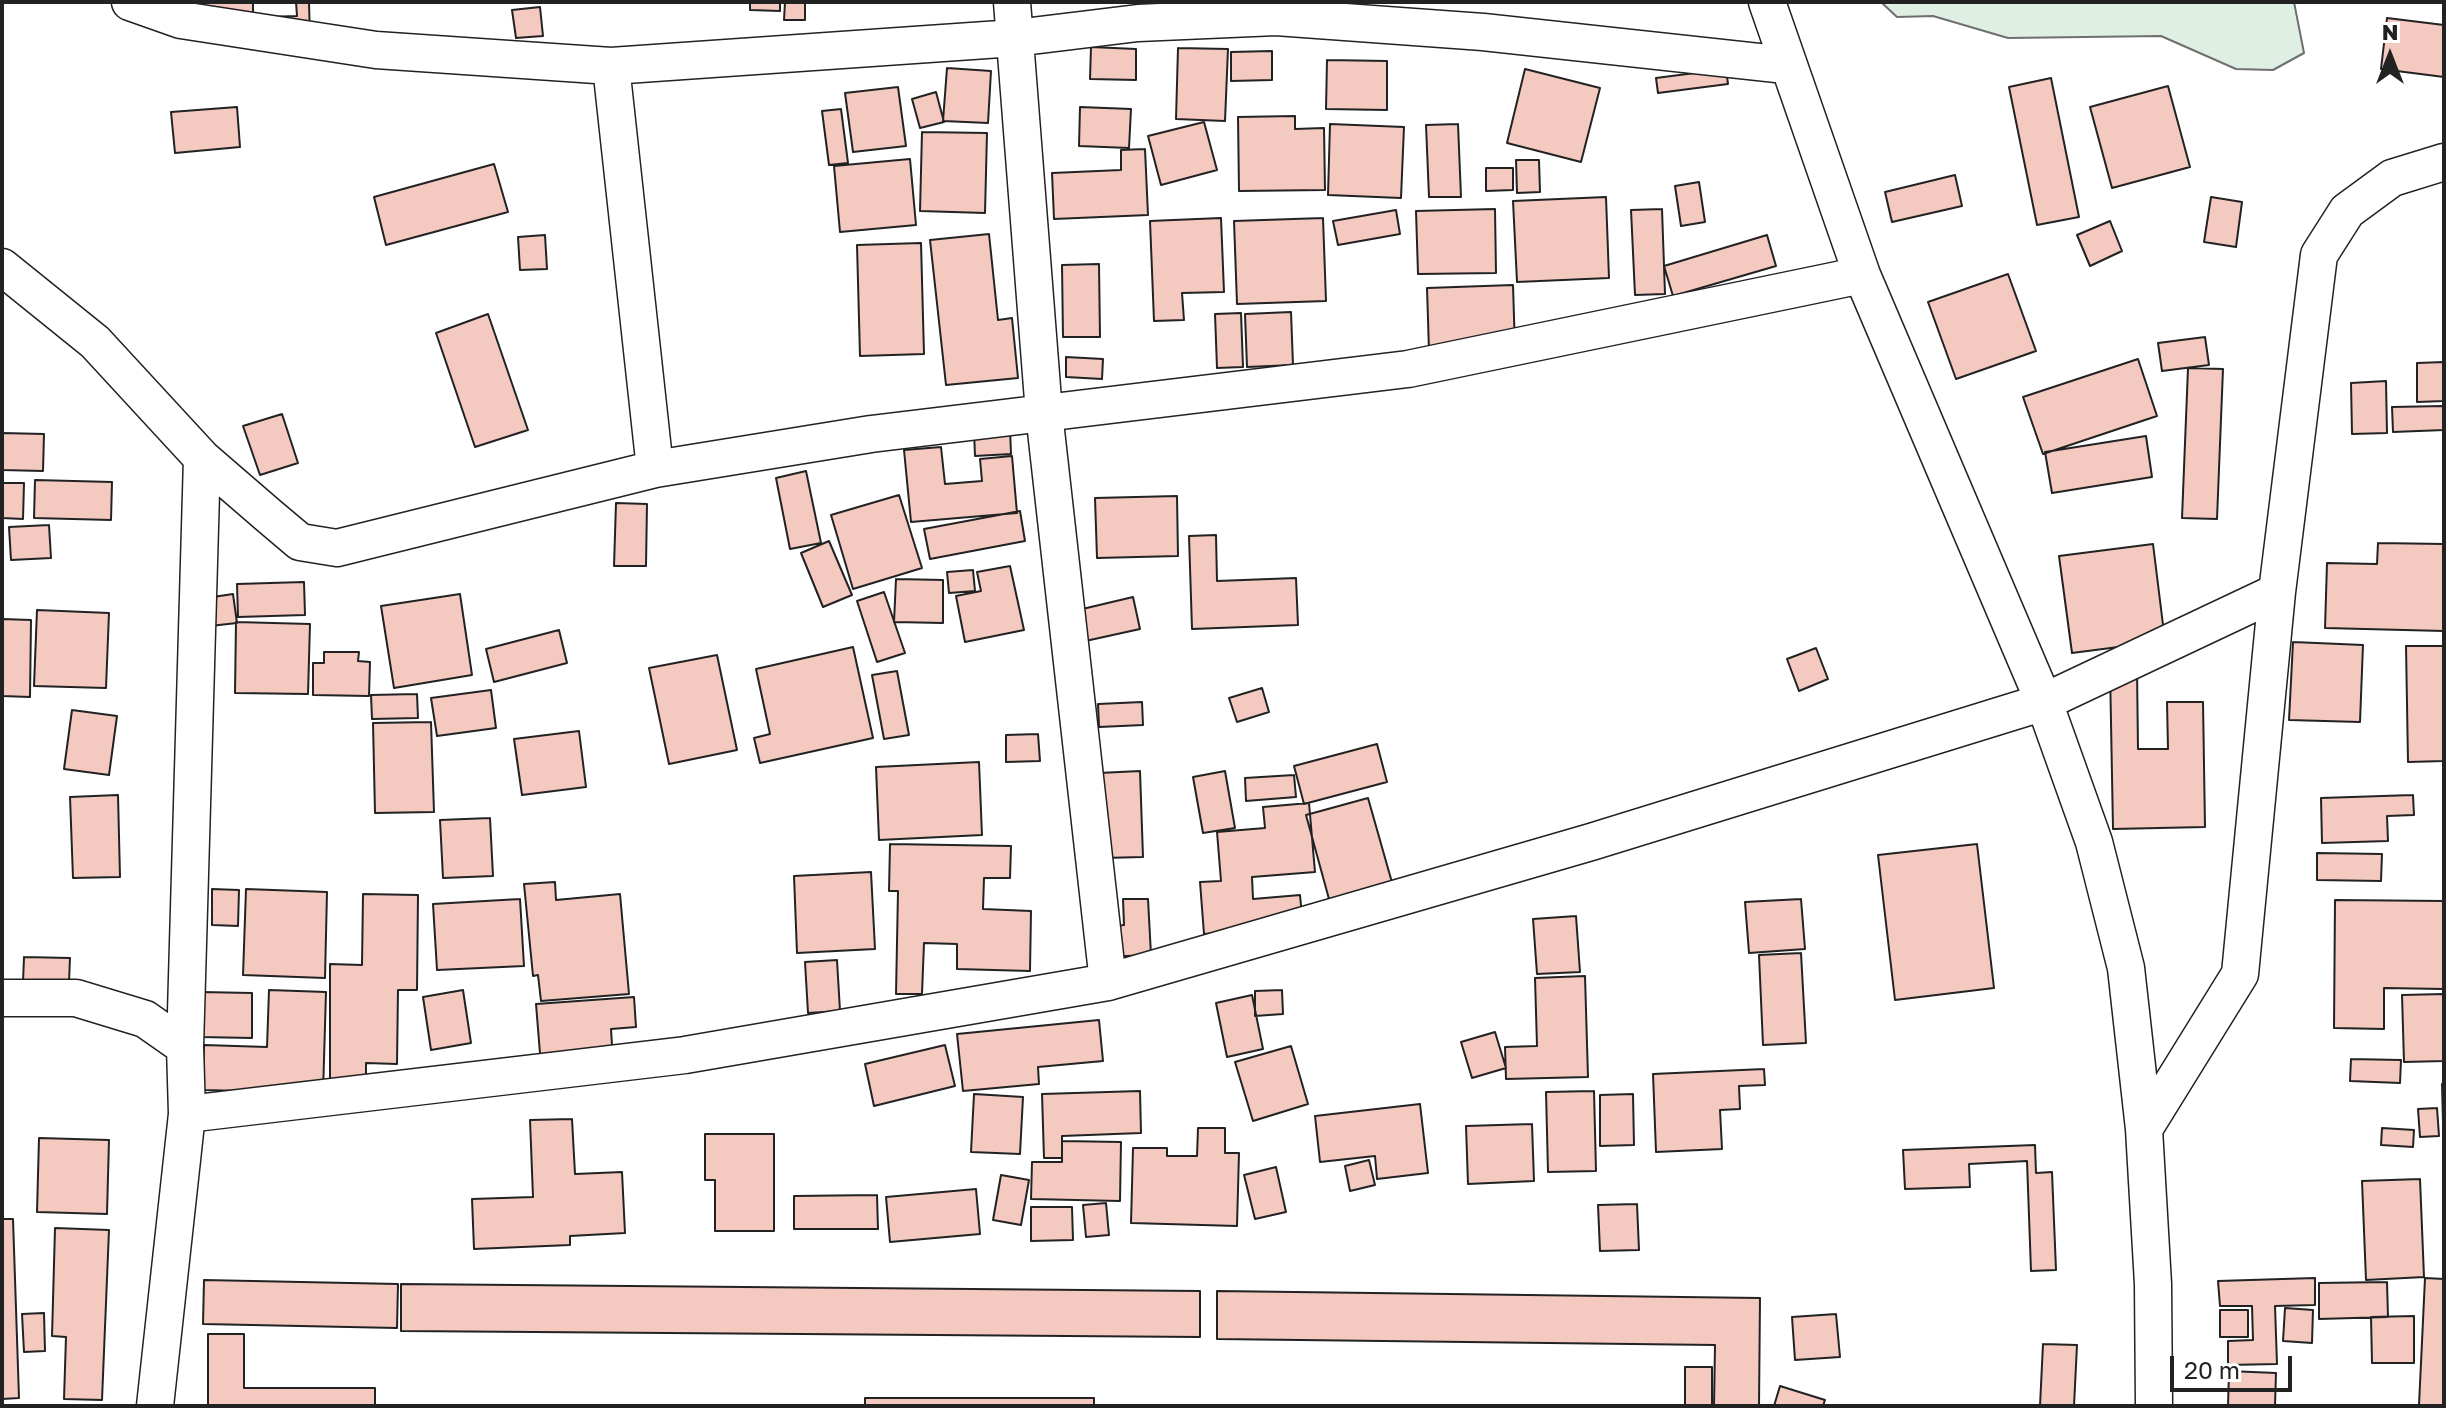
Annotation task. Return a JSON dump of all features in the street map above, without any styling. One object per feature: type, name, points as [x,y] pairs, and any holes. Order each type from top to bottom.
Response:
[{"type":"street","points":[[130,2],[181,20],[376,50],[611,66],[1015,38],[1138,23],[1276,17],[1483,32],[1786,65]]},
{"type":"street","points":[[1012,2],[1044,413],[1108,982]]},
{"type":"street","points":[[1767,2],[1786,65],[1862,275],[2044,702],[2094,842],[2126,968],[2144,1129],[2153,1284],[2154,1406]]},
{"type":"street","points":[[611,66],[655,469]]},
{"type":"street","points":[[2144,1129],[2240,974],[2277,592],[2319,255],[2347,211],[2392,178],[2444,162]]},
{"type":"street","points":[[2,267],[95,342],[202,458],[300,542],[337,548],[655,469],[871,434],[1408,369],[1862,275]]},
{"type":"street","points":[[155,1406],[187,1114],[185,1047],[202,458]]},
{"type":"street","points":[[187,1114],[685,1055],[1108,982],[1591,842],[2044,702],[2277,592]]},
{"type":"street","points":[[2,998],[76,998],[145,1019],[185,1047]]},
{"type":"green space","points":[[1881,2],[2294,2],[2304,53],[2273,70],[2236,69],[2161,36],[2008,38],[1933,16],[1897,17]]},
{"type":"building","points":[[130,2],[253,2],[253,26]]},
{"type":"building","points":[[296,2],[309,2],[310,37],[265,17],[297,16]]},
{"type":"building","points":[[750,2],[780,2],[780,11],[750,10]]},
{"type":"building","points":[[785,2],[805,2],[805,20],[784,20]]},
{"type":"building","points":[[540,7],[543,36],[516,38],[512,10]]},
{"type":"building","points":[[2387,18],[2444,25],[2444,77],[2381,69]]},
{"type":"building","points":[[1091,47],[1136,49],[1136,80],[1090,79]]},
{"type":"building","points":[[1178,48],[1228,49],[1225,121],[1176,119]]},
{"type":"building","points":[[1272,51],[1272,80],[1231,81],[1231,52]]},
{"type":"building","points":[[1327,60],[1387,61],[1387,110],[1326,109]]},
{"type":"building","points":[[947,68],[991,71],[988,123],[943,121]]},
{"type":"building","points":[[1525,69],[1600,88],[1581,162],[1507,143]]},
{"type":"building","points":[[1726,69],[1728,84],[1658,93],[1656,78]]},
{"type":"building","points":[[2051,78],[2079,217],[2037,225],[2009,87]]},
{"type":"building","points":[[2168,86],[2190,167],[2112,188],[2090,107]]},
{"type":"building","points":[[898,87],[906,146],[853,152],[845,93]]},
{"type":"building","points":[[936,92],[944,122],[920,128],[912,99]]},
{"type":"building","points":[[237,107],[240,147],[175,153],[171,112]]},
{"type":"building","points":[[1080,107],[1131,109],[1129,148],[1079,146]]},
{"type":"building","points":[[841,109],[848,163],[829,165],[822,111]]},
{"type":"building","points":[[1295,116],[1295,129],[1324,128],[1325,190],[1239,191],[1238,117]]},
{"type":"building","points":[[1204,122],[1217,170],[1161,185],[1148,136]]},
{"type":"building","points":[[1330,124],[1404,127],[1401,198],[1328,195]]},
{"type":"building","points":[[1458,124],[1461,197],[1429,197],[1426,125]]},
{"type":"building","points":[[922,132],[987,133],[985,213],[920,211]]},
{"type":"building","points":[[1145,149],[1148,215],[1054,219],[1052,173],[1121,170],[1121,150]]},
{"type":"building","points":[[910,159],[916,225],[840,232],[834,166]]},
{"type":"building","points":[[1516,160],[1539,160],[1540,192],[1517,193]]},
{"type":"building","points":[[494,164],[508,212],[386,245],[374,197]]},
{"type":"building","points":[[1486,168],[1513,168],[1513,190],[1486,191]]},
{"type":"building","points":[[1955,175],[1962,206],[1892,222],[1885,192]]},
{"type":"building","points":[[1699,182],[1705,222],[1681,226],[1675,186]]},
{"type":"building","points":[[1606,197],[1609,278],[1517,282],[1513,201]]},
{"type":"building","points":[[2211,197],[2242,202],[2236,247],[2204,242]]},
{"type":"building","points":[[1495,209],[1496,273],[1418,274],[1416,211]]},
{"type":"building","points":[[1662,209],[1665,294],[1635,295],[1631,210]]},
{"type":"building","points":[[1396,210],[1400,234],[1338,245],[1333,221]]},
{"type":"building","points":[[1221,218],[1224,292],[1182,293],[1184,320],[1154,321],[1150,221]]},
{"type":"building","points":[[1323,218],[1326,301],[1237,304],[1234,221]]},
{"type":"building","points":[[2110,221],[2122,251],[2090,266],[2077,235]]},
{"type":"building","points":[[989,234],[998,320],[1012,318],[1018,378],[946,385],[930,240]]},
{"type":"building","points":[[545,235],[547,269],[520,270],[518,237]]},
{"type":"building","points":[[1767,235],[1776,266],[1673,296],[1664,266]]},
{"type":"building","points":[[921,243],[924,354],[860,356],[857,245]]},
{"type":"building","points":[[1099,264],[1100,337],[1063,337],[1062,265]]},
{"type":"building","points":[[2008,274],[2036,351],[1956,379],[1928,302]]},
{"type":"building","points":[[1513,285],[1515,349],[1429,351],[1427,288]]},
{"type":"building","points":[[1291,312],[1293,365],[1247,367],[1245,314]]},
{"type":"building","points":[[1241,313],[1243,367],[1217,368],[1215,314]]},
{"type":"building","points":[[488,314],[528,430],[475,447],[436,333]]},
{"type":"building","points":[[2205,337],[2209,365],[2162,371],[2158,343]]},
{"type":"building","points":[[1066,357],[1103,359],[1102,379],[1066,377]]},
{"type":"building","points":[[2138,359],[2157,416],[2043,454],[2023,397]]},
{"type":"building","points":[[2444,362],[2444,401],[2417,402],[2417,363]]},
{"type":"building","points":[[2188,368],[2223,369],[2217,519],[2182,518]]},
{"type":"building","points":[[2386,381],[2387,433],[2352,434],[2351,383]]},
{"type":"building","points":[[2444,406],[2444,430],[2393,432],[2392,407]]},
{"type":"building","points":[[282,414],[298,463],[260,475],[243,426]]},
{"type":"building","points":[[1010,429],[1011,454],[975,456],[974,431]]},
{"type":"building","points":[[2,433],[44,434],[43,471],[2,470]]},
{"type":"building","points":[[2146,436],[2152,477],[2052,493],[2045,452]]},
{"type":"building","points":[[941,447],[945,484],[982,481],[980,459],[1012,456],[1017,513],[911,522],[904,450]]},
{"type":"building","points":[[806,471],[821,543],[790,549],[776,478]]},
{"type":"building","points":[[35,480],[112,482],[111,520],[34,518]]},
{"type":"building","points":[[2,483],[24,483],[23,519],[2,518]]},
{"type":"building","points":[[899,495],[922,568],[853,589],[831,515]]},
{"type":"building","points":[[1177,496],[1178,556],[1097,558],[1095,498]]},
{"type":"building","points":[[616,503],[647,504],[646,566],[614,566]]},
{"type":"building","points":[[1020,511],[1025,541],[930,559],[924,529]]},
{"type":"building","points":[[49,525],[51,558],[11,560],[9,527]]},
{"type":"building","points":[[1216,535],[1217,581],[1296,578],[1298,625],[1192,629],[1189,536]]},
{"type":"building","points":[[829,541],[852,595],[823,607],[801,553]]},
{"type":"building","points":[[2378,543],[2444,544],[2444,631],[2325,628],[2327,563],[2377,564]]},
{"type":"building","points":[[2153,544],[2165,641],[2072,653],[2059,556]]},
{"type":"building","points":[[1010,566],[1024,630],[965,642],[956,596],[981,591],[977,572]]},
{"type":"building","points":[[973,570],[975,591],[949,593],[947,572]]},
{"type":"building","points":[[896,579],[943,580],[943,623],[894,622]]},
{"type":"building","points":[[304,582],[305,615],[238,617],[237,584]]},
{"type":"building","points":[[884,592],[905,653],[877,662],[857,601]]},
{"type":"building","points":[[233,594],[237,623],[210,626],[206,598]]},
{"type":"building","points":[[460,594],[472,675],[394,688],[381,606]]},
{"type":"building","points":[[1133,597],[1140,629],[1081,642],[1074,611]]},
{"type":"building","points":[[37,610],[109,613],[106,688],[34,686]]},
{"type":"building","points":[[2,619],[31,620],[30,697],[2,696]]},
{"type":"building","points":[[236,622],[310,624],[308,694],[235,693]]},
{"type":"building","points":[[559,630],[567,663],[494,682],[486,649]]},
{"type":"building","points":[[2293,642],[2363,645],[2360,722],[2289,720]]},
{"type":"building","points":[[2406,646],[2444,646],[2444,761],[2408,762]]},
{"type":"building","points":[[853,647],[873,738],[760,763],[754,738],[770,734],[756,669]]},
{"type":"building","points":[[1816,648],[1828,679],[1799,691],[1787,659]]},
{"type":"building","points":[[324,652],[359,652],[358,661],[370,662],[369,696],[313,695],[313,663],[324,663]]},
{"type":"building","points":[[717,655],[737,750],[669,764],[649,668]]},
{"type":"building","points":[[2110,669],[2137,669],[2138,749],[2168,749],[2167,702],[2203,702],[2205,827],[2113,829]]},
{"type":"building","points":[[897,671],[909,735],[884,739],[872,675]]},
{"type":"building","points":[[1262,688],[1269,712],[1237,722],[1229,698]]},
{"type":"building","points":[[491,690],[496,728],[437,736],[431,698]]},
{"type":"building","points":[[417,694],[418,718],[372,719],[371,695]]},
{"type":"building","points":[[1142,702],[1143,725],[1099,727],[1098,704]]},
{"type":"building","points":[[72,710],[117,716],[109,775],[64,769]]},
{"type":"building","points":[[431,722],[434,812],[375,813],[373,723]]},
{"type":"building","points":[[579,731],[586,787],[522,795],[514,739]]},
{"type":"building","points":[[1038,734],[1040,761],[1006,762],[1006,735]]},
{"type":"building","points":[[1377,744],[1387,782],[1304,804],[1294,766]]},
{"type":"building","points":[[979,762],[982,835],[879,840],[876,767]]},
{"type":"building","points":[[1140,771],[1143,857],[1103,858],[1099,773]]},
{"type":"building","points":[[1225,771],[1235,828],[1203,833],[1193,777]]},
{"type":"building","points":[[1294,775],[1296,797],[1246,801],[1245,778]]},
{"type":"building","points":[[118,795],[120,877],[73,878],[70,797]]},
{"type":"building","points":[[2413,795],[2414,815],[2387,816],[2388,841],[2322,843],[2321,798]]},
{"type":"building","points":[[1368,798],[1395,893],[1332,910],[1306,815]]},
{"type":"building","points":[[1309,803],[1315,872],[1252,877],[1253,899],[1300,895],[1303,926],[1204,934],[1200,882],[1221,881],[1217,832],[1265,828],[1263,807]]},
{"type":"building","points":[[490,818],[493,876],[443,878],[440,820]]},
{"type":"building","points":[[890,844],[1011,846],[1010,878],[984,878],[983,909],[1031,911],[1030,971],[957,969],[957,944],[924,943],[922,994],[896,994],[898,891],[889,891]]},
{"type":"building","points":[[1977,844],[1994,988],[1895,1000],[1878,855]]},
{"type":"building","points":[[2317,853],[2382,854],[2381,881],[2317,880]]},
{"type":"building","points":[[871,872],[875,949],[797,953],[794,876]]},
{"type":"building","points":[[555,882],[556,900],[620,894],[629,994],[541,1001],[538,975],[533,976],[524,884]]},
{"type":"building","points":[[212,889],[239,890],[238,926],[212,925]]},
{"type":"building","points":[[246,889],[327,892],[325,978],[243,975]]},
{"type":"building","points":[[363,894],[418,895],[417,990],[398,990],[397,1064],[366,1063],[366,1092],[330,1091],[330,964],[362,965]]},
{"type":"building","points":[[520,899],[524,966],[437,970],[433,904]]},
{"type":"building","points":[[1123,899],[1148,899],[1151,955],[1101,957],[1099,927],[1124,925]]},
{"type":"building","points":[[1801,899],[1805,949],[1749,953],[1745,902]]},
{"type":"building","points":[[2335,900],[2444,901],[2444,989],[2384,988],[2384,1029],[2334,1028]]},
{"type":"building","points":[[1576,916],[1580,972],[1537,974],[1533,919]]},
{"type":"building","points":[[1801,953],[1806,1043],[1763,1045],[1759,955]]},
{"type":"building","points":[[24,957],[70,958],[69,983],[23,982]]},
{"type":"building","points":[[837,960],[840,1011],[808,1013],[805,962]]},
{"type":"building","points":[[1585,976],[1588,1077],[1506,1079],[1505,1047],[1537,1046],[1535,978]]},
{"type":"building","points":[[269,990],[326,992],[323,1093],[203,1090],[204,1045],[267,1047]]},
{"type":"building","points":[[463,990],[471,1043],[431,1050],[423,997]]},
{"type":"building","points":[[1282,990],[1283,1014],[1255,1016],[1255,991]]},
{"type":"building","points":[[201,992],[252,993],[252,1038],[200,1037]]},
{"type":"building","points":[[2444,994],[2444,1061],[2404,1062],[2402,995]]},
{"type":"building","points":[[1252,995],[1263,1049],[1227,1057],[1216,1003]]},
{"type":"building","points":[[634,997],[636,1027],[611,1029],[613,1061],[541,1066],[536,1004]]},
{"type":"building","points":[[1099,1020],[1103,1061],[1038,1067],[1039,1084],[963,1091],[957,1034]]},
{"type":"building","points":[[1495,1032],[1506,1068],[1472,1078],[1461,1042]]},
{"type":"building","points":[[945,1045],[955,1086],[874,1106],[865,1064]]},
{"type":"building","points":[[1291,1046],[1308,1104],[1253,1121],[1235,1062]]},
{"type":"building","points":[[2351,1059],[2401,1060],[2400,1083],[2350,1081]]},
{"type":"building","points":[[1764,1069],[1765,1085],[1739,1086],[1740,1109],[1720,1110],[1722,1149],[1656,1152],[1653,1074]]},
{"type":"building","points":[[2442,1084],[2444,1084],[2444,1161]]},
{"type":"building","points":[[1140,1091],[1141,1133],[1062,1136],[1062,1158],[1044,1158],[1042,1094]]},
{"type":"building","points":[[1594,1091],[1596,1171],[1548,1172],[1546,1092]]},
{"type":"building","points":[[974,1094],[1023,1097],[1020,1154],[971,1152]]},
{"type":"building","points":[[1633,1094],[1634,1145],[1600,1146],[1600,1095]]},
{"type":"building","points":[[1420,1104],[1428,1173],[1377,1179],[1375,1156],[1320,1162],[1315,1116]]},
{"type":"building","points":[[2437,1108],[2439,1136],[2420,1137],[2418,1109]]},
{"type":"building","points":[[572,1119],[575,1174],[622,1172],[625,1233],[570,1236],[570,1245],[474,1249],[472,1199],[533,1197],[530,1120]]},
{"type":"building","points":[[1532,1124],[1534,1181],[1468,1184],[1466,1126]]},
{"type":"building","points":[[1198,1128],[1225,1128],[1225,1153],[1239,1153],[1237,1226],[1131,1223],[1133,1148],[1167,1148],[1167,1156],[1197,1156]]},
{"type":"building","points":[[2382,1128],[2414,1130],[2413,1147],[2381,1145]]},
{"type":"building","points":[[705,1134],[774,1134],[774,1231],[715,1231],[715,1180],[705,1180]]},
{"type":"building","points":[[39,1138],[109,1140],[107,1214],[37,1212]]},
{"type":"building","points":[[1062,1141],[1121,1142],[1120,1201],[1031,1199],[1032,1162],[1062,1162]]},
{"type":"building","points":[[2035,1145],[2036,1173],[2052,1172],[2056,1270],[2031,1271],[2027,1161],[1969,1164],[1970,1187],[1905,1189],[1903,1150]]},
{"type":"building","points":[[1369,1160],[1375,1185],[1350,1191],[1345,1166]]},
{"type":"building","points":[[1276,1167],[1286,1212],[1255,1219],[1244,1175]]},
{"type":"building","points":[[1001,1175],[1029,1180],[1021,1225],[993,1220]]},
{"type":"building","points":[[2420,1179],[2424,1277],[2366,1280],[2362,1181]]},
{"type":"building","points":[[976,1189],[980,1234],[890,1242],[886,1197]]},
{"type":"building","points":[[877,1195],[878,1229],[794,1229],[794,1196]]},
{"type":"building","points":[[1106,1203],[1109,1235],[1086,1237],[1083,1205]]},
{"type":"building","points":[[1637,1204],[1639,1250],[1600,1251],[1598,1205]]},
{"type":"building","points":[[1031,1207],[1072,1207],[1073,1240],[1031,1241]]},
{"type":"building","points":[[2,1219],[13,1219],[19,1398],[2,1399]]},
{"type":"building","points":[[55,1228],[109,1230],[102,1400],[64,1399],[66,1337],[52,1336]]},
{"type":"building","points":[[2315,1278],[2315,1305],[2275,1306],[2277,1364],[2228,1365],[2228,1341],[2253,1340],[2252,1306],[2220,1306],[2218,1281]]},
{"type":"building","points":[[2425,1278],[2444,1279],[2444,1406],[2419,1405]]},
{"type":"building","points":[[204,1280],[398,1284],[397,1328],[203,1324]]},
{"type":"building","points":[[2387,1282],[2388,1317],[2319,1319],[2319,1283]]},
{"type":"building","points":[[401,1284],[1200,1291],[1200,1337],[401,1331]]},
{"type":"building","points":[[1217,1291],[1760,1298],[1759,1406],[1714,1406],[1715,1345],[1217,1339]]},
{"type":"building","points":[[2285,1308],[2313,1310],[2312,1343],[2283,1341]]},
{"type":"building","points":[[2220,1310],[2248,1310],[2248,1337],[2220,1337]]},
{"type":"building","points":[[44,1313],[45,1351],[24,1352],[22,1314]]},
{"type":"building","points":[[1836,1314],[1840,1357],[1795,1360],[1792,1317]]},
{"type":"building","points":[[2414,1316],[2414,1363],[2372,1363],[2371,1317]]},
{"type":"building","points":[[208,1334],[244,1334],[244,1388],[375,1388],[375,1406],[208,1406]]},
{"type":"building","points":[[2043,1344],[2077,1345],[2074,1406],[2040,1406]]},
{"type":"building","points":[[1685,1367],[1712,1367],[1712,1406],[1685,1406]]},
{"type":"building","points":[[2229,1371],[2276,1373],[2275,1406],[2228,1406]]},
{"type":"building","points":[[1780,1386],[1825,1400],[1823,1406],[1774,1406]]},
{"type":"building","points":[[865,1398],[1094,1398],[1094,1406],[865,1406]]}]
